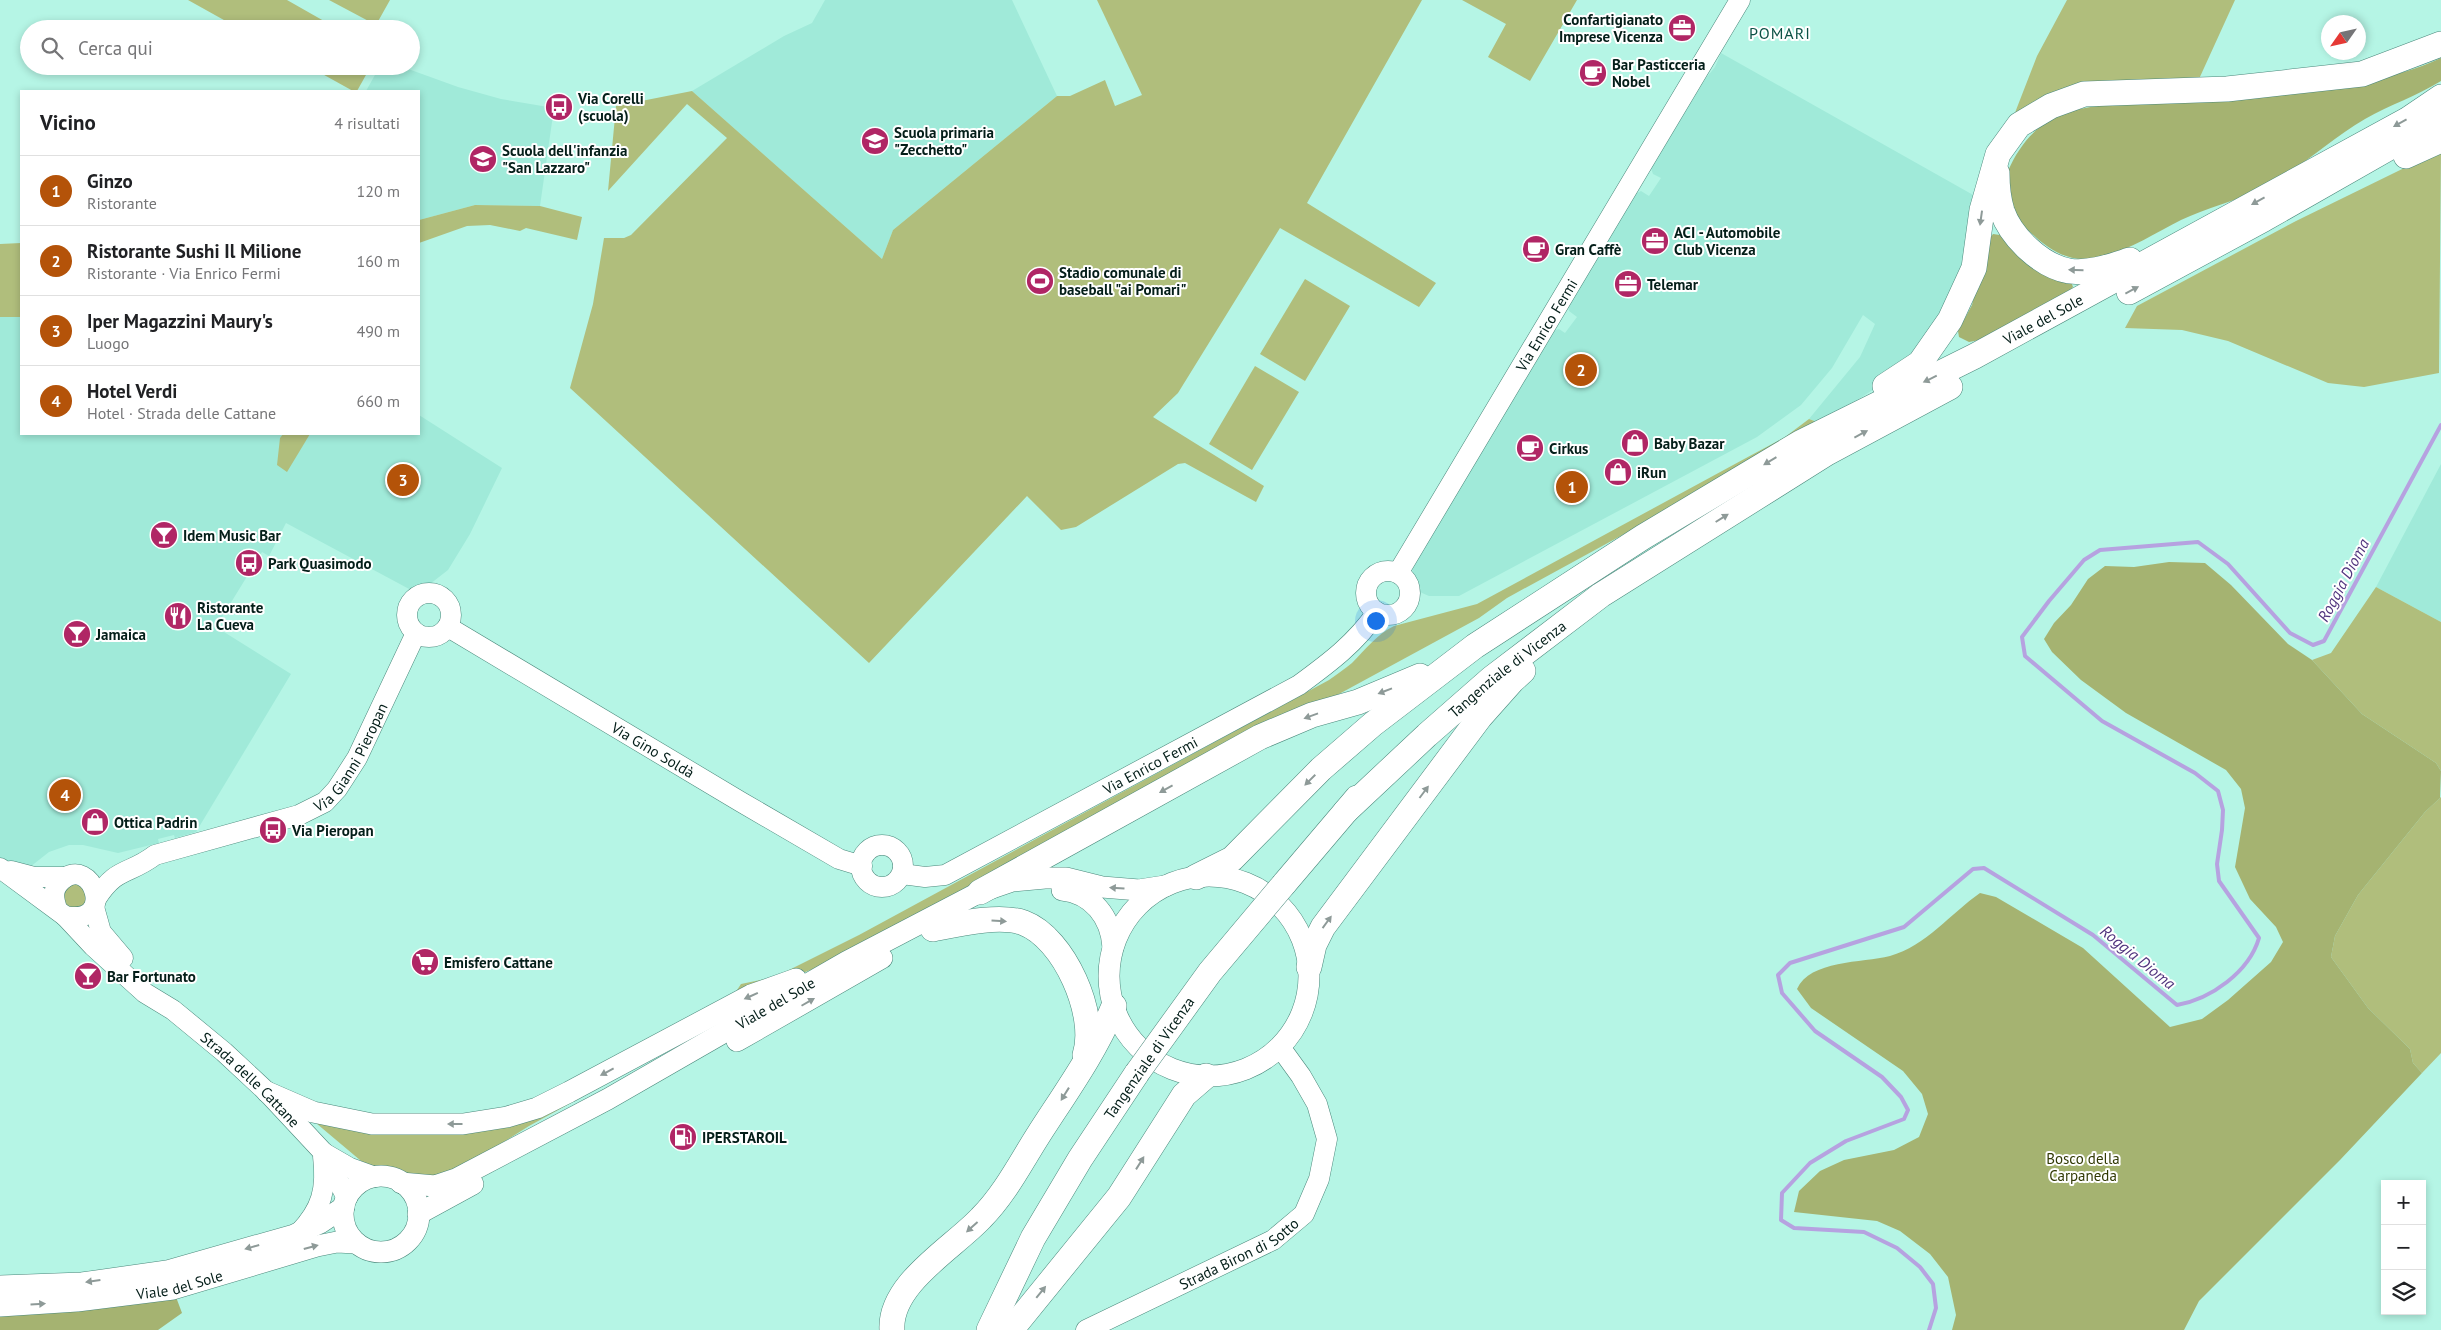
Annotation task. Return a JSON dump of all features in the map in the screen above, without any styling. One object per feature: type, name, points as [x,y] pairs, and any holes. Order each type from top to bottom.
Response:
[{"type":"highway","points":[[1800,443],[1842,413],[1920,363],[1950,320],[1974,268],[1982,210],[1998,154],[2019,125],[2051,106],[2084,94],[2227,88],[2362,74],[2441,44]]},
{"type":"highway","name":"Viale del Sole","points":[[1643,537],[1800,443],[1976,356],[2407,120],[2441,97]]},
{"type":"highway","name":"Viale del Sole","points":[[1680,543],[1827,453],[2264,219],[2441,118]]},
{"type":"highway","points":[[2264,219],[2441,140]]},
{"type":"highway","points":[[1998,154],[1997,191],[2002,213],[2020,240],[2041,259],[2069,271],[2103,269],[2189,239]]},
{"type":"highway","points":[[980,892],[1260,737],[1312,715],[1358,702],[1409,682],[1475,646],[1643,537]]},
{"type":"highway","name":"Tangenziale di Vicenza","points":[[989,1330],[1033,1238],[1080,1159],[1137,1072],[1210,972],[1346,811],[1417,731],[1499,653],[1643,537]]},
{"type":"highway","points":[[1309,967],[1314,945],[1323,927],[1480,717],[1512,681],[1680,543]]},
{"type":"highway","name":"Tangenziale di Vicenza","points":[[1346,811],[1427,735],[1492,678],[1601,595],[1680,543]]},
{"type":"highway","points":[[1196,877],[1232,859],[1320,769],[1373,724],[1475,646]]},
{"type":"highway","points":[[934,929],[984,920],[1023,923],[1043,933],[1059,952],[1077,986],[1089,1024],[1089,1042],[1080,1070]]},
{"type":"highway","points":[[892,1330],[892,1318],[904,1290],[982,1218],[1002,1193],[1099,1039],[1114,1006]]},
{"type":"highway","points":[[1011,1330],[1119,1197],[1184,1095],[1206,1076]]},
{"type":"main road","name":"Viale del Sole","points":[[375,1177],[384,1177],[401,1183],[436,1186],[456,1179],[608,1098],[846,962],[980,892],[1012,881],[1066,878],[1102,887],[1139,890],[1165,886],[1196,877],[1223,877],[1248,884],[1272,898],[1290,917],[1303,941],[1309,967],[1308,989],[1303,1010],[1293,1030],[1280,1047],[1258,1064],[1233,1074],[1206,1076],[1176,1070],[1149,1056],[1127,1033],[1114,1006],[1110,986],[1109,966],[1113,947],[1125,922],[1142,901],[1165,886]]},
{"type":"main road","name":"Viale del Sole","points":[[0,1306],[77,1301],[173,1289],[317,1246],[337,1242],[356,1243],[375,1252],[384,1252],[400,1247],[412,1236],[418,1214],[786,1014],[934,929],[999,898],[1029,889],[1072,891],[1088,899],[1107,921],[1113,947]]},
{"type":"main road","points":[[267,1092],[313,1112],[372,1124],[463,1124],[507,1117],[537,1108],[561,1096],[751,995],[846,962]]},
{"type":"main road","points":[[299,1233],[320,1223],[345,1202],[354,1188],[363,1181],[375,1177]]},
{"type":"main road","points":[[401,1183],[416,1200],[418,1214]]},
{"type":"main road","points":[[345,1202],[344,1222],[356,1243]]},
{"type":"main road","name":"Viale del Sole","points":[[0,1286],[82,1282],[167,1271],[299,1233]]},
{"type":"street","name":"Via Enrico Fermi","points":[[1398,573],[1740,0]]},
{"type":"street","points":[[1391,571],[1398,573],[1405,578],[1409,587],[1408,602],[1403,609],[1395,614],[1377,612],[1372,608],[1366,595],[1369,581],[1378,573],[1391,571]]},
{"type":"street","points":[[427,594],[438,595],[447,602],[451,615],[448,627],[442,634],[434,637],[425,637],[416,633],[410,625],[408,610],[413,601],[427,594]]},
{"type":"street","name":"Via Enrico Fermi","points":[[902,874],[925,877],[945,876],[1299,685],[1338,656],[1365,630],[1377,612]]},
{"type":"street","name":"Via Gino Soldà","points":[[448,627],[839,859],[862,866]]},
{"type":"street","name":"Via Gianni Pieropan","points":[[74,876],[142,855],[155,855],[300,815],[325,802],[337,789],[357,758],[416,633]]},
{"type":"street","points":[[880,846],[887,846],[899,854],[903,867],[902,874],[894,884],[881,887],[875,886],[865,878],[862,866],[865,855],[869,850],[880,846]]},
{"type":"street","name":"Via Gianni Pieropan","points":[[95,903],[113,876],[145,862],[155,855]]},
{"type":"street","name":"Strada delle Cattane","points":[[1,869],[34,877],[74,876]]},
{"type":"street","name":"Strada delle Cattane","points":[[1,869],[61,913],[93,946],[140,989],[173,1010],[224,1052],[267,1092],[323,1152],[337,1176],[345,1202]]},
{"type":"street","points":[[74,876],[90,881],[95,889],[95,903],[87,915],[76,918],[61,913],[53,897],[56,885],[74,876]]},
{"type":"street","name":"Strada delle Cattane","points":[[95,903],[101,932],[108,942],[154,985],[173,1010]]},
{"type":"street","name":"Strada Biron di Sotto","points":[[1086,1330],[1273,1240],[1304,1214],[1319,1179],[1327,1140],[1317,1104],[1301,1076],[1280,1047]]},
{"type":"street","points":[[299,1233],[312,1220],[322,1199],[325,1175],[323,1152]]},
{"type":"street","name":"Strada delle Cattane","points":[[323,1152],[350,1168],[375,1177]]},
{"type":"shaded area","points":[[188,0],[287,0],[322,20],[224,20]]},
{"type":"shaded area","points":[[329,0],[390,0],[379,20],[367,20]]},
{"type":"shaded area","name":"Scuola primaria \"Zecchetto\"","points":[[825,0],[1012,0],[1057,96],[893,230],[882,259],[692,91],[784,36],[812,23]]},
{"type":"shaded area","points":[[1097,0],[1422,0],[1307,203],[1436,283],[1419,307],[1280,228],[1178,393],[1153,417],[1264,486],[1256,502],[1185,463],[1178,464],[1076,527],[1061,530],[1027,496],[869,663],[570,388],[593,304],[604,238],[624,238],[631,235],[727,138],[687,104],[608,191],[616,106],[692,91],[882,259],[893,230],[1057,96],[1070,96],[1105,80],[1115,106],[1142,95]]},
{"type":"shaded area","points":[[1462,0],[1577,0],[1530,81],[1488,57],[1506,24]]},
{"type":"shaded area","points":[[2067,0],[2235,0],[2199,79],[2011,123],[2037,56]]},
{"type":"shaded area","points":[[1721,53],[1975,196],[1967,243],[1957,281],[1949,300],[1920,348],[1879,386],[1857,400],[1817,422],[1809,419],[1860,357],[1875,324],[1863,315],[1832,368],[1801,405],[1757,437],[1459,596],[1429,596],[1422,593],[1417,589],[1412,578],[1413,568],[1420,554],[1553,331],[1559,329],[1565,333],[1577,317],[1569,311],[1568,306],[1635,194],[1641,191],[1649,196],[1661,178],[1653,174],[1651,168],[1706,78],[1715,67]]},
{"type":"shaded area","name":"Scuola dell'infanzia \"San Lazzaro\"","points":[[420,73],[458,87],[501,99],[554,108],[540,206],[475,205],[420,220],[420,90],[367,90],[375,75],[420,75]]},
{"type":"shaded area","points":[[324,75],[366,75],[358,90],[351,90]]},
{"type":"shaded area","points":[[2441,150],[2439,373],[2364,387],[2328,383],[2228,341],[2182,330],[2125,328],[2137,306],[2296,221]]},
{"type":"shaded area","points":[[475,205],[540,206],[582,217],[577,240],[526,228],[520,231],[490,225],[467,226],[420,243],[420,220]]},
{"type":"shaded area","points":[[20,243],[20,317],[0,317],[0,244]]},
{"type":"shaded area","points":[[1305,279],[1350,306],[1305,381],[1260,354]]},
{"type":"shaded area","points":[[0,317],[20,317],[20,435],[282,435],[280,438],[286,471],[309,435],[420,435],[420,416],[502,468],[470,534],[448,570],[430,584],[419,589],[411,590],[286,523],[269,556],[262,552],[216,627],[291,674],[196,832],[175,838],[174,835],[158,839],[159,843],[118,853],[83,845],[69,845],[49,852],[30,867],[0,859]]},
{"type":"shaded area","points":[[1255,366],[1299,392],[1252,470],[1209,444]]},
{"type":"shaded area","points":[[1809,419],[1817,422],[1778,450],[1507,598],[1479,618],[890,938],[763,989],[731,999],[741,984],[775,977],[859,935],[1329,680],[1352,663],[1376,638],[1394,626],[1477,604],[1785,437]]},
{"type":"shaded area","points":[[282,435],[309,435],[287,472],[277,465],[280,438]]},
{"type":"shaded area","points":[[2441,464],[2441,622],[2376,587]]},
{"type":"shaded area","points":[[2376,587],[2441,622],[2441,771],[2436,763],[2362,714],[2312,660],[2331,653]]},
{"type":"shaded area","points":[[2441,797],[2441,1053],[2422,1073],[2413,1063],[2410,1049],[2368,1008],[2331,957],[2335,936],[2358,895],[2425,812]]},
{"type":"shaded area","points":[[75,884],[80,885],[86,891],[86,901],[80,907],[75,908],[70,907],[64,901],[63,896],[64,891],[70,885]]},
{"type":"shaded area","points":[[604,1085],[529,1126],[469,1164],[425,1183],[373,1171],[310,1118],[425,1130]]},
{"type":"green space","points":[[2441,58],[2441,81],[2365,119],[2275,182],[2181,220],[2134,245],[2109,255],[2084,259],[2066,256],[2051,249],[2024,226],[2015,215],[2009,200],[2006,178],[2018,152],[2024,143],[2046,122],[2066,113],[2105,105],[2184,102],[2342,84],[2383,77],[2422,66]]},
{"type":"green space","points":[[1993,234],[2000,235],[2016,254],[2030,265],[2070,279],[2073,287],[2068,293],[1985,339],[1969,342],[1959,337],[1958,331],[1972,305],[1987,242]]},
{"type":"green space","name":"Bosco della Carpaneda","points":[[2169,562],[2205,563],[2231,585],[2288,644],[2312,660],[2362,714],[2436,763],[2441,771],[2440,798],[2425,812],[2358,895],[2335,936],[2331,957],[2368,1008],[2410,1049],[2413,1063],[2422,1073],[2340,1160],[2199,1301],[2184,1330],[1952,1330],[1956,1315],[1948,1277],[1930,1254],[1900,1231],[1877,1221],[1794,1212],[1799,1191],[1820,1171],[1844,1160],[1894,1150],[1919,1137],[1928,1114],[1922,1094],[1903,1071],[1811,1008],[1797,989],[1813,973],[1825,968],[1838,964],[1890,956],[1915,945],[1980,893],[1996,897],[2083,948],[2170,1027],[2202,1019],[2228,1000],[2271,962],[2283,942],[2276,927],[2250,899],[2235,867],[2245,808],[2241,789],[2226,770],[2126,713],[2081,680],[2052,652],[2044,639],[2054,623],[2071,605],[2088,579],[2105,566],[2134,567]]},
{"type":"green space","points":[[173,1289],[182,1313],[158,1330],[0,1330],[0,1306]]},
{"type":"waterway","name":"Roggia Dioma","points":[[1929,1330],[1936,1308],[1933,1284],[1920,1267],[1897,1248],[1864,1232],[1794,1228],[1781,1220],[1782,1193],[1810,1163],[1846,1141],[1904,1119],[1908,1110],[1901,1097],[1882,1077],[1815,1031],[1782,993],[1778,975],[1790,963],[1904,927],[1973,869],[1984,868],[2093,935],[2177,1005],[2203,997],[2238,973],[2247,962],[2259,938],[2219,881],[2217,864],[2223,810],[2218,791],[2195,773],[2102,721],[2025,656],[2022,637],[2049,601],[2084,560],[2100,550],[2198,542],[2228,564],[2290,633],[2313,645],[2324,641],[2441,425]]},
{"type":"place","name":"Confartigianato Imprese Vicenza","points":[[1682,28]]},
{"type":"place","name":"Bar Pasticceria Nobel","points":[[1593,73]]},
{"type":"place","name":"Via Corelli (scuola)","points":[[559,107]]},
{"type":"place","name":"Scuola primaria \"Zecchetto\"","points":[[875,141]]},
{"type":"place","name":"Scuola dell'infanzia \"San Lazzaro\"","points":[[483,159]]},
{"type":"place","name":"ACI - Automobile Club Vicenza","points":[[1655,241]]},
{"type":"place","name":"Gran Caffè","points":[[1536,249]]},
{"type":"place","name":"Stadio comunale di baseball \"ai Pomari\"","points":[[1040,281]]},
{"type":"place","name":"Telemar","points":[[1628,284]]},
{"type":"place","name":"Ristorante Sushi Il Milione","points":[[1581,370]]},
{"type":"place","name":"Baby Bazar","points":[[1635,443]]},
{"type":"place","name":"Cirkus","points":[[1530,448]]},
{"type":"place","name":"iRun","points":[[1618,472]]},
{"type":"place","name":"Iper Magazzini Maury's","points":[[403,480]]},
{"type":"place","name":"Ginzo","points":[[1572,487]]},
{"type":"place","name":"Idem Music Bar","points":[[164,535]]},
{"type":"place","name":"Park Quasimodo","points":[[249,563]]},
{"type":"place","name":"Ristorante La Cueva","points":[[178,616]]},
{"type":"place","name":"Jamaica","points":[[77,634]]},
{"type":"place","name":"Hotel Verdi","points":[[65,795]]},
{"type":"place","name":"Ottica Padrin","points":[[95,822]]},
{"type":"place","name":"Via Pieropan","points":[[273,830]]},
{"type":"place","name":"Emisfero Cattane","points":[[425,962]]},
{"type":"place","name":"Bar Fortunato","points":[[88,976]]},
{"type":"place","name":"IPERSTAROIL","points":[[683,1137]]},
{"type":"district","name":"POMARI","points":[[1780,33]]}]
